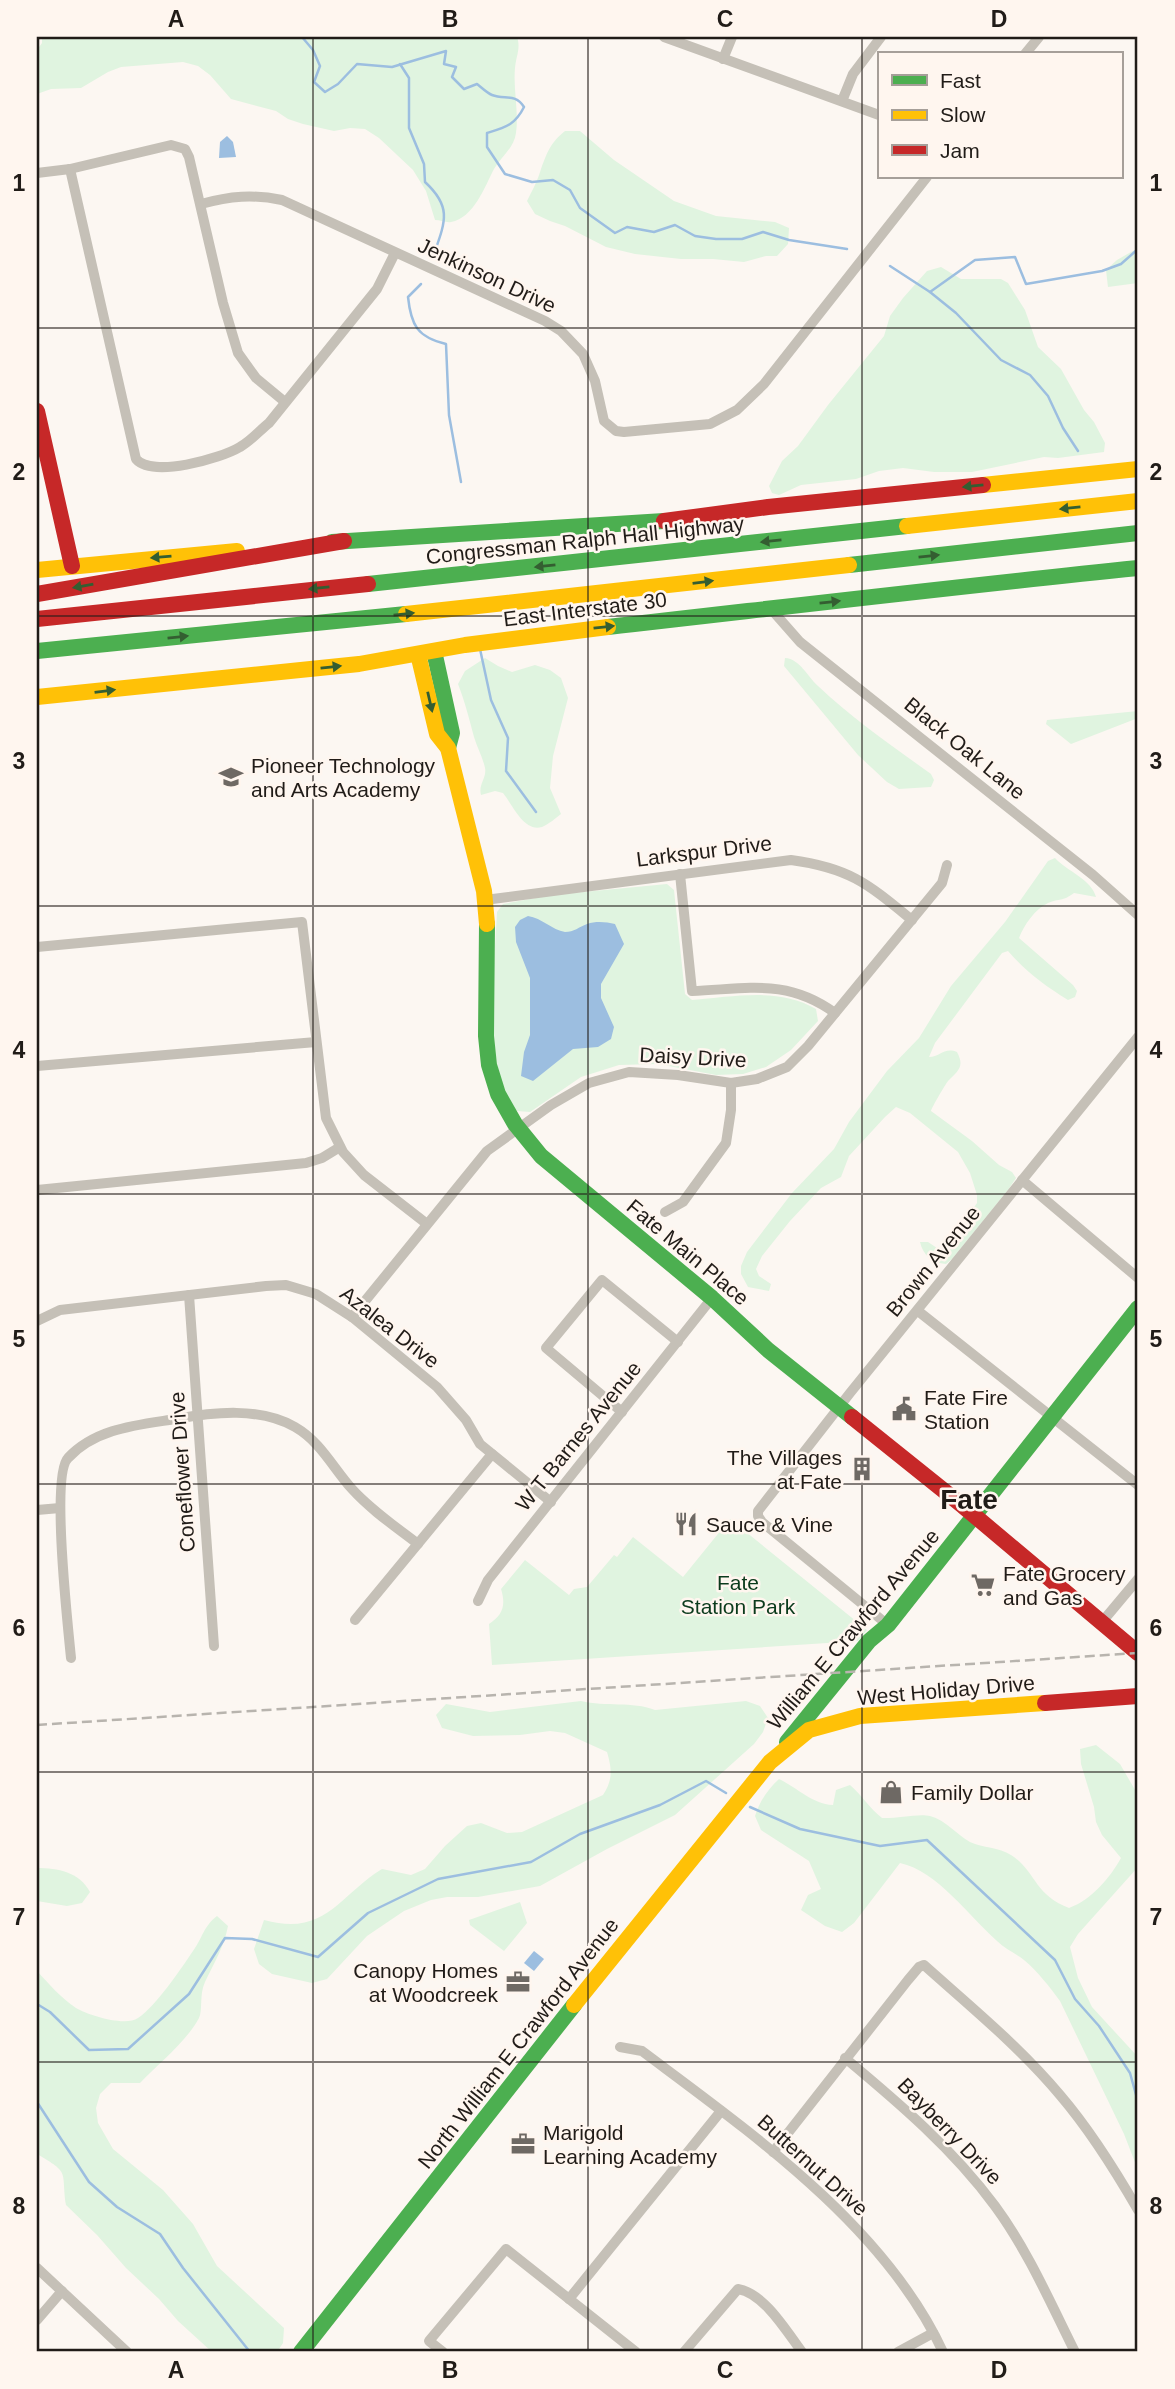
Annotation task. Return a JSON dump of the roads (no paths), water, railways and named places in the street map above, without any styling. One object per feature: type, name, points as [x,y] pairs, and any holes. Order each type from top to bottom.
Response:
[{"type":"main road","points":[[37,411],[72,566]]},
{"type":"main road","points":[[37,570],[344,541],[655,522],[768,507],[1138,469]]},
{"type":"main road","name":"Congressman Ralph Hall Highway","points":[[37,619],[1138,501]]},
{"type":"main road","points":[[37,651],[527,602],[1138,533]]},
{"type":"main road","points":[[37,594],[344,541]]},
{"type":"main road","name":"East Interstate 30","points":[[37,697],[359,664],[559,632],[939,587],[1138,568]]},
{"type":"main road","name":"Fate Main Place","points":[[426,652],[437,734],[447,748],[485,900],[487,946],[484,1025],[487,1059],[495,1090],[517,1129],[541,1156],[712,1298],[768,1350],[1138,1653]]},
{"type":"main road","name":"William E Crawford Avenue","points":[[770,1762],[870,1641],[888,1625],[1138,1308]]},
{"type":"main road","name":"West Holiday Drive","points":[[770,1762],[809,1730],[842,1720],[877,1714],[1136,1695]]},
{"type":"main road","name":"North William E Crawford Avenue","points":[[301,2352],[770,1762]]},
{"type":"street","points":[[664,37],[878,115]]},
{"type":"street","points":[[723,58],[732,37]]},
{"type":"street","points":[[842,101],[853,74],[881,37]]},
{"type":"street","points":[[1027,52],[1039,37]]},
{"type":"street","points":[[37,174],[162,147],[181,146],[189,157],[223,303],[238,353],[256,378],[285,402]]},
{"type":"street","points":[[70,169],[136,459],[143,465],[169,467],[212,458],[231,452],[252,438],[285,402],[377,289],[395,253]]},
{"type":"street","name":"Jenkinson Drive","points":[[201,204],[230,196],[250,195],[282,200],[545,321],[574,342],[590,366],[601,414],[609,427],[624,432],[710,424],[737,410],[764,384],[926,178]]},
{"type":"street","name":"Black Oak Lane","points":[[771,609],[800,642],[1093,875],[1138,915]]},
{"type":"street","name":"Larkspur Drive","points":[[485,900],[792,860],[816,863],[843,871],[871,887],[912,920]]},
{"type":"street","name":"Daisy Drive","points":[[352,1317],[487,1151],[589,1083],[629,1072],[731,1083],[757,1079],[787,1067],[808,1046],[942,883],[947,865]]},
{"type":"street","points":[[680,874],[692,991],[774,988],[815,999],[835,1013]]},
{"type":"street","points":[[37,947],[302,922],[326,1118],[341,1147],[364,1175],[428,1224]]},
{"type":"street","name":"Brown Avenue","points":[[888,1625],[762,1522],[758,1511],[1138,1037]]},
{"type":"street","points":[[37,1066],[316,1042]]},
{"type":"street","points":[[1127,1050],[1138,1059]]},
{"type":"street","points":[[665,1212],[683,1202],[726,1143],[731,1111],[731,1083]]},
{"type":"street","points":[[37,1191],[306,1163],[322,1158],[341,1147]]},
{"type":"street","points":[[1022,1180],[1138,1278]]},
{"type":"street","points":[[622,1412],[546,1349],[602,1280],[678,1342]]},
{"type":"street","name":"Azalea Drive","points":[[37,1321],[60,1310],[286,1285],[316,1294],[352,1317],[437,1387],[466,1420],[480,1444],[551,1502]]},
{"type":"street","name":"Coneflower Drive","points":[[189,1295],[214,1646]]},
{"type":"street","name":"W T Barnes Avenue","points":[[478,1601],[488,1580],[712,1298]]},
{"type":"street","points":[[918,1311],[1138,1485]]},
{"type":"street","points":[[71,1658],[60,1508],[62,1468],[66,1459],[105,1433],[198,1415],[244,1413],[276,1417],[297,1428],[318,1444],[352,1489],[418,1544]]},
{"type":"street","points":[[355,1620],[492,1454]]},
{"type":"street","points":[[37,1510],[60,1508]]},
{"type":"street","points":[[1102,1622],[1138,1579]]},
{"type":"street","points":[[773,2152],[845,2058],[919,1967],[925,1965],[1002,2033],[1060,2094],[1120,2179],[1138,2210]]},
{"type":"street","name":"Butternut Drive","points":[[620,2047],[642,2051],[773,2152],[833,2204],[895,2276],[943,2352]]},
{"type":"street","name":"Bayberry Drive","points":[[845,2058],[892,2097],[940,2143],[966,2169],[996,2207],[1044,2286],[1075,2352]]},
{"type":"street","points":[[569,2299],[721,2111]]},
{"type":"street","points":[[443,2352],[429,2341],[506,2249],[636,2352]]},
{"type":"street","points":[[37,2269],[127,2352]]},
{"type":"street","points":[[684,2352],[738,2289],[748,2290],[759,2300],[778,2319],[802,2352]]},
{"type":"street","points":[[37,2320],[62,2291]]},
{"type":"street","points":[[898,2352],[933,2333]]},
{"type":"water","points":[[227,136],[233,142],[236,157],[219,158],[220,142]]},
{"type":"water","points":[[528,916],[565,932],[594,922],[615,924],[624,944],[601,984],[601,998],[614,1027],[611,1039],[598,1047],[573,1049],[533,1081],[521,1076],[524,1052],[530,1035],[530,978],[516,942],[515,927],[520,920]]},
{"type":"water","points":[[534,1951],[544,1959],[534,1971],[524,1963]]},
{"type":"waterway","points":[[302,37],[313,50],[320,66],[314,82],[325,92],[338,84],[357,64],[392,67],[446,51],[444,64],[456,67],[452,77],[464,89],[477,84],[490,94],[513,98],[524,107],[509,124],[487,133],[487,147],[505,174],[532,182],[553,180],[570,190],[580,208],[615,233],[627,227],[654,232],[675,225],[695,236],[716,239],[742,239],[763,232],[789,240],[847,249]]},
{"type":"waterway","points":[[400,64],[409,78],[409,128],[424,164],[425,182],[439,199],[444,214],[435,251]]},
{"type":"waterway","points":[[890,266],[930,292],[975,260],[1015,257],[1026,284],[1102,271],[1121,264],[1138,249]]},
{"type":"waterway","points":[[421,284],[408,297],[409,307],[417,328],[428,338],[446,344],[449,415],[461,482]]},
{"type":"waterway","points":[[930,292],[956,313],[1001,360],[1030,375],[1048,396],[1063,428],[1078,451]]},
{"type":"waterway","points":[[480,649],[491,700],[508,738],[506,771],[536,812]]},
{"type":"waterway","points":[[37,2004],[50,2012],[89,2050],[128,2049],[189,1994],[225,1938],[252,1939],[318,1957],[368,1913],[438,1879],[531,1862],[580,1834],[660,1805],[706,1781],[726,1793]]},
{"type":"waterway","points":[[750,1807],[800,1829],[880,1846],[927,1840],[1055,1960],[1075,1999],[1099,2026],[1130,2073],[1138,2102]]},
{"type":"waterway","points":[[37,2102],[89,2182],[117,2207],[160,2234],[183,2268],[250,2352]]},
{"type":"railway","points":[[37,1725],[1138,1653]]},
{"type":"place","name":"Pioneer Technology and Arts Academy","points":[[231,777]]},
{"type":"place","name":"Fate Fire Station","points":[[904,1409]]},
{"type":"place","name":"The Villages at Fate","points":[[862,1469]]},
{"type":"place","name":"Sauce & Vine","points":[[686,1524]]},
{"type":"place","name":"Fate Grocery and Gas","points":[[983,1585]]},
{"type":"place","name":"Family Dollar","points":[[891,1792]]},
{"type":"place","name":"Canopy Homes at Woodcreek","points":[[518,1982]]},
{"type":"place","name":"Marigold Learning Academy","points":[[523,2144]]},
{"type":"district","name":"Fate","points":[[969,1499]]},
{"type":"park label","name":"Fate Station Park","points":[[738,1594]]}]
